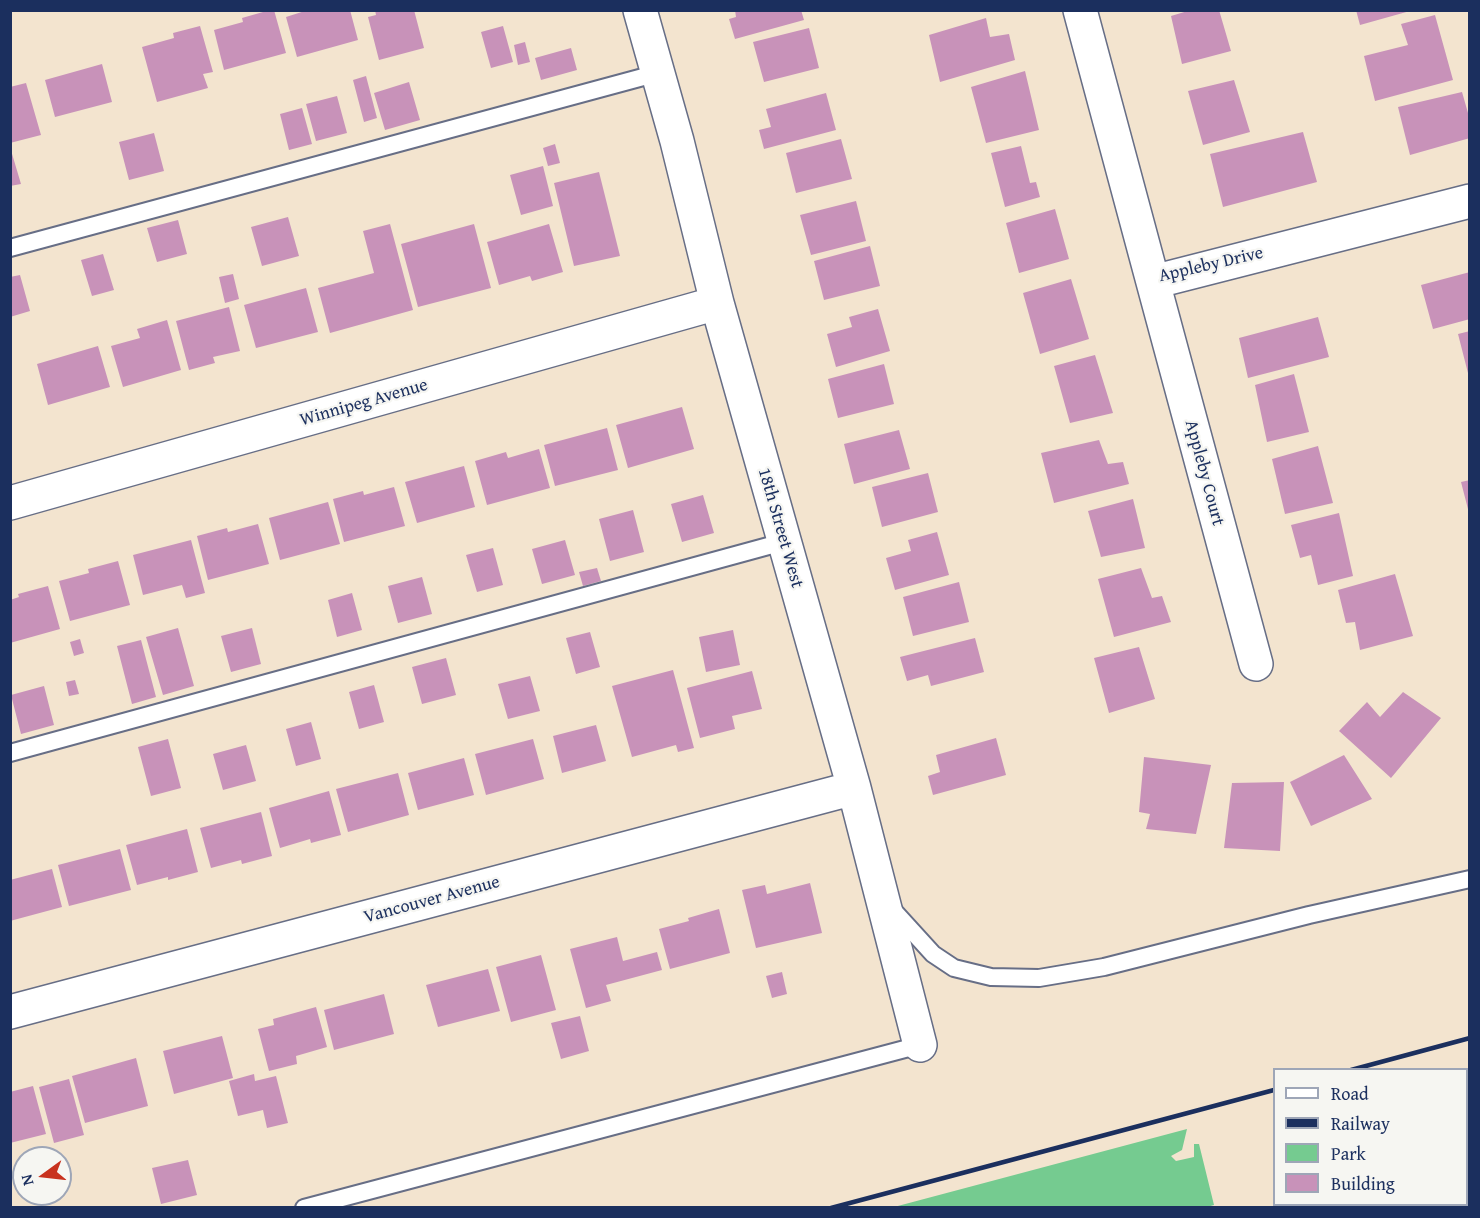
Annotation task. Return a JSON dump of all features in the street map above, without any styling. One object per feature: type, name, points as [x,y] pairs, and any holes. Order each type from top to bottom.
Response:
[{"type":"street","name":"18th Street West","points":[[640,10],[677,141],[717,303],[854,788],[920,1045]]},
{"type":"street","name":"Appleby Drive","points":[[1080,10],[1153,282],[1470,201]]},
{"type":"street","name":"Appleby Court","points":[[1153,282],[1256,664]]},
{"type":"street","name":"Winnipeg Avenue","points":[[10,503],[717,303]]},
{"type":"street","name":"Vancouver Avenue","points":[[10,1012],[854,788]]},
{"type":"lane","points":[[10,248],[658,73]]},
{"type":"lane","points":[[10,753],[783,542]]},
{"type":"lane","points":[[882,898],[933,954],[954,968],[991,977],[1039,978],[1104,967],[1309,915],[1470,879]]},
{"type":"lane","points":[[304,1208],[920,1045]]},
{"type":"green space","points":[[1187,1129],[1182,1150],[1171,1156],[1176,1161],[1194,1157],[1194,1144],[1199,1144],[1214,1205],[1207,1207],[894,1207]]},
{"type":"building","points":[[274,10],[286,53],[224,70],[214,30],[243,22],[242,18]]},
{"type":"building","points":[[308,10],[350,10],[358,40],[297,57],[286,17]]},
{"type":"building","points":[[375,10],[414,10],[424,48],[379,60],[368,17],[376,15]]},
{"type":"building","points":[[735,10],[801,10],[804,20],[735,39],[729,19],[736,17]]},
{"type":"building","points":[[1191,10],[1219,10],[1231,51],[1182,64],[1171,16]]},
{"type":"building","points":[[1356,10],[1409,10],[1410,11],[1360,25]]},
{"type":"building","points":[[1435,15],[1453,80],[1375,101],[1364,56],[1408,45],[1401,24]]},
{"type":"building","points":[[986,18],[990,37],[1009,34],[1015,60],[940,82],[929,35]]},
{"type":"building","points":[[200,26],[213,72],[203,74],[208,88],[157,102],[142,47],[174,38],[173,33]]},
{"type":"building","points":[[503,26],[513,62],[491,68],[481,32]]},
{"type":"building","points":[[809,28],[819,68],[764,82],[753,42]]},
{"type":"building","points":[[525,42],[530,62],[518,65],[514,45]]},
{"type":"building","points":[[571,48],[577,70],[541,80],[535,58]]},
{"type":"building","points":[[102,64],[112,102],[55,117],[45,80]]},
{"type":"building","points":[[1025,71],[1039,130],[986,143],[971,87]]},
{"type":"building","points":[[366,76],[377,118],[364,122],[353,80]]},
{"type":"building","points":[[1234,80],[1250,132],[1203,145],[1188,91]]},
{"type":"building","points":[[409,82],[420,120],[385,130],[374,93]]},
{"type":"building","points":[[26,83],[41,135],[10,143],[10,87]]},
{"type":"building","points":[[1462,92],[1470,120],[1470,138],[1410,155],[1398,107]]},
{"type":"building","points":[[826,93],[836,130],[764,149],[759,130],[771,127],[766,109]]},
{"type":"building","points":[[337,96],[347,133],[316,141],[306,104]]},
{"type":"building","points":[[302,108],[312,144],[289,150],[280,114]]},
{"type":"building","points":[[1303,132],[1317,182],[1223,207],[1210,154]]},
{"type":"building","points":[[154,133],[164,171],[129,180],[119,142]]},
{"type":"building","points":[[841,139],[852,179],[796,193],[786,153]]},
{"type":"building","points":[[555,144],[560,163],[548,166],[543,148]]},
{"type":"building","points":[[1021,146],[1030,183],[1036,182],[1040,197],[1005,207],[991,153]]},
{"type":"building","points":[[10,147],[21,184],[10,186]]},
{"type":"building","points":[[543,166],[553,206],[521,215],[510,175]]},
{"type":"building","points":[[599,172],[620,256],[574,266],[554,183]]},
{"type":"building","points":[[856,201],[866,241],[811,255],[800,215]]},
{"type":"building","points":[[1055,209],[1069,259],[1019,273],[1006,223]]},
{"type":"building","points":[[288,217],[299,256],[262,266],[251,227]]},
{"type":"building","points":[[178,220],[187,254],[157,262],[147,228]]},
{"type":"building","points":[[390,224],[413,310],[330,333],[318,288],[374,273],[363,231]]},
{"type":"building","points":[[474,224],[491,288],[418,307],[401,244]]},
{"type":"building","points":[[549,224],[563,272],[532,281],[530,276],[499,285],[487,242]]},
{"type":"building","points":[[870,246],[880,286],[824,300],[814,261]]},
{"type":"building","points":[[103,254],[114,290],[92,296],[81,260]]},
{"type":"building","points":[[1470,272],[1470,319],[1433,329],[1421,285]]},
{"type":"building","points":[[233,274],[239,299],[225,303],[219,277]]},
{"type":"building","points":[[20,275],[30,311],[10,317],[10,277]]},
{"type":"building","points":[[1071,279],[1089,339],[1040,354],[1023,293]]},
{"type":"building","points":[[306,288],[318,332],[256,348],[244,305]]},
{"type":"building","points":[[229,307],[240,351],[213,357],[215,363],[189,370],[176,321]]},
{"type":"building","points":[[878,309],[890,351],[836,367],[827,334],[852,327],[849,317]]},
{"type":"building","points":[[1318,317],[1329,357],[1248,378],[1239,338]]},
{"type":"building","points":[[167,320],[181,370],[123,387],[111,346],[140,338],[137,329]]},
{"type":"building","points":[[1470,331],[1470,377],[1469,377],[1458,334]]},
{"type":"building","points":[[98,346],[110,387],[48,405],[37,364]]},
{"type":"building","points":[[1095,355],[1113,413],[1070,423],[1054,366]]},
{"type":"building","points":[[884,364],[894,404],[838,418],[828,379]]},
{"type":"building","points":[[1294,374],[1309,432],[1267,442],[1255,385]]},
{"type":"building","points":[[682,407],[694,449],[628,468],[616,425]]},
{"type":"building","points":[[607,428],[618,470],[555,486],[544,445]]},
{"type":"building","points":[[899,430],[910,469],[854,484],[844,444]]},
{"type":"building","points":[[1099,440],[1108,464],[1123,462],[1129,484],[1054,503],[1041,453]]},
{"type":"building","points":[[1318,446],[1333,503],[1285,514],[1272,459]]},
{"type":"building","points":[[539,449],[550,488],[487,505],[475,461],[506,452],[508,458]]},
{"type":"building","points":[[464,466],[475,507],[417,523],[405,482]]},
{"type":"building","points":[[928,473],[938,512],[882,527],[872,487]]},
{"type":"building","points":[[1470,480],[1470,513],[1469,513],[1461,482]]},
{"type":"building","points":[[394,487],[405,526],[344,542],[333,499],[363,491],[364,495]]},
{"type":"building","points":[[703,495],[714,533],[682,542],[671,504]]},
{"type":"building","points":[[1133,499],[1145,548],[1101,557],[1088,511]]},
{"type":"building","points":[[328,502],[340,544],[280,560],[269,518]]},
{"type":"building","points":[[633,510],[644,552],[610,561],[599,519]]},
{"type":"building","points":[[1339,513],[1353,576],[1318,585],[1311,555],[1300,558],[1291,525]]},
{"type":"building","points":[[258,524],[269,564],[208,580],[197,536],[227,528],[228,532]]},
{"type":"building","points":[[937,532],[949,575],[895,590],[886,558],[911,551],[908,540]]},
{"type":"building","points":[[191,540],[205,593],[186,598],[182,585],[143,595],[133,555]]},
{"type":"building","points":[[565,540],[575,575],[542,584],[532,549]]},
{"type":"building","points":[[493,548],[503,585],[477,592],[466,555]]},
{"type":"building","points":[[118,561],[130,605],[70,621],[59,581],[89,573],[88,569]]},
{"type":"building","points":[[597,568],[601,581],[583,586],[579,572]]},
{"type":"building","points":[[1141,568],[1152,598],[1162,596],[1171,622],[1114,637],[1098,579]]},
{"type":"building","points":[[1395,574],[1413,636],[1360,650],[1355,622],[1346,623],[1338,590]]},
{"type":"building","points":[[422,577],[432,614],[398,623],[388,586]]},
{"type":"building","points":[[959,582],[969,622],[913,636],[903,597]]},
{"type":"building","points":[[48,586],[60,629],[10,643],[10,600],[19,597],[18,594]]},
{"type":"building","points":[[352,593],[362,630],[337,637],[328,600]]},
{"type":"building","points":[[178,628],[194,686],[163,695],[146,637]]},
{"type":"building","points":[[252,628],[261,664],[231,672],[221,636]]},
{"type":"building","points":[[733,630],[740,665],[706,672],[699,637]]},
{"type":"building","points":[[590,632],[600,667],[576,674],[566,638]]},
{"type":"building","points":[[975,638],[984,672],[931,686],[928,675],[907,681],[900,657]]},
{"type":"building","points":[[80,639],[84,653],[74,656],[70,642]]},
{"type":"building","points":[[141,640],[156,697],[132,704],[117,646]]},
{"type":"building","points":[[1139,647],[1155,699],[1109,713],[1094,658]]},
{"type":"building","points":[[446,658],[456,695],[422,704],[412,667]]},
{"type":"building","points":[[673,670],[694,748],[678,752],[676,745],[632,757],[612,686]]},
{"type":"building","points":[[752,671],[762,709],[732,716],[735,729],[700,738],[687,688]]},
{"type":"building","points":[[530,676],[540,711],[508,719],[498,684]]},
{"type":"building","points":[[75,680],[79,694],[69,696],[66,682]]},
{"type":"building","points":[[374,685],[384,722],[359,729],[349,692]]},
{"type":"building","points":[[44,686],[54,725],[21,734],[11,695]]},
{"type":"building","points":[[1403,692],[1441,718],[1391,778],[1339,731],[1367,702],[1380,717]]},
{"type":"building","points":[[311,722],[321,759],[296,766],[286,729]]},
{"type":"building","points":[[596,725],[606,761],[562,773],[553,736]]},
{"type":"building","points":[[996,738],[1006,775],[933,795],[928,776],[940,772],[936,755]]},
{"type":"building","points":[[168,739],[181,788],[151,796],[138,747]]},
{"type":"building","points":[[533,739],[544,779],[486,795],[475,754]]},
{"type":"building","points":[[246,745],[256,781],[223,790],[213,754]]},
{"type":"building","points":[[1344,755],[1372,799],[1311,826],[1290,782]]},
{"type":"building","points":[[1144,757],[1211,765],[1196,834],[1146,829],[1150,814],[1139,812]]},
{"type":"building","points":[[464,758],[474,795],[418,810],[408,773]]},
{"type":"building","points":[[398,773],[409,815],[348,832],[336,789]]},
{"type":"building","points":[[1284,782],[1280,851],[1224,848],[1232,783]]},
{"type":"building","points":[[329,791],[341,835],[311,843],[310,839],[280,848],[269,808]]},
{"type":"building","points":[[261,812],[272,856],[242,864],[241,860],[211,868],[200,828]]},
{"type":"building","points":[[187,829],[198,872],[137,885],[126,845]]},
{"type":"building","points":[[120,849],[131,890],[69,906],[58,865]]},
{"type":"building","points":[[52,869],[62,907],[10,921],[10,880]]},
{"type":"building","points":[[810,883],[822,933],[756,948],[742,890],[765,885],[767,894]]},
{"type":"building","points":[[719,909],[730,953],[670,969],[659,929],[689,921],[688,918]]},
{"type":"building","points":[[617,937],[623,961],[657,952],[662,970],[606,985],[611,1001],[586,1008],[570,949]]},
{"type":"building","points":[[541,955],[556,1010],[511,1022],[496,967]]},
{"type":"building","points":[[488,969],[500,1011],[438,1027],[426,985]]},
{"type":"building","points":[[782,972],[787,994],[772,998],[766,976]]},
{"type":"building","points":[[384,994],[394,1034],[334,1050],[324,1010]]},
{"type":"building","points":[[316,1007],[327,1047],[296,1056],[297,1064],[269,1071],[258,1029],[274,1025],[273,1019]]},
{"type":"building","points":[[580,1016],[589,1051],[561,1059],[551,1023]]},
{"type":"building","points":[[222,1036],[233,1078],[174,1094],[163,1051]]},
{"type":"building","points":[[136,1058],[148,1106],[85,1123],[72,1076]]},
{"type":"building","points":[[254,1074],[255,1081],[276,1076],[288,1123],[267,1128],[263,1110],[238,1116],[229,1081]]},
{"type":"building","points":[[69,1079],[84,1135],[54,1143],[39,1087]]},
{"type":"building","points":[[33,1086],[46,1134],[10,1143],[10,1092]]},
{"type":"building","points":[[188,1160],[197,1195],[161,1204],[152,1168]]},
{"type":"railway","points":[[1358,1068],[1470,1038]]},
{"type":"railway","points":[[831,1208],[1273,1090]]}]
